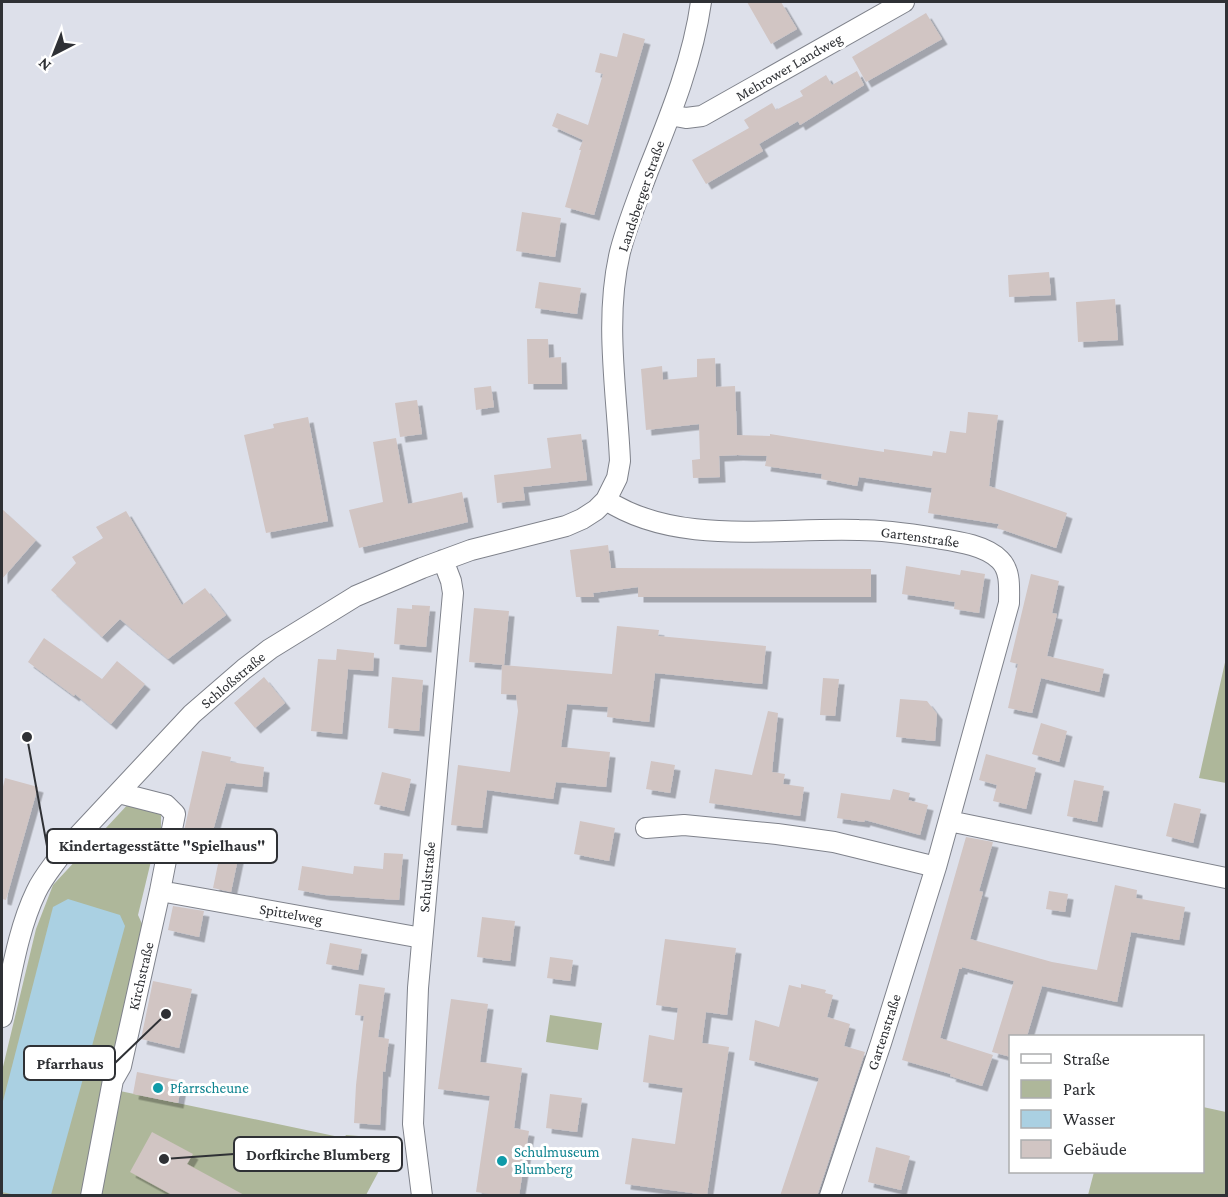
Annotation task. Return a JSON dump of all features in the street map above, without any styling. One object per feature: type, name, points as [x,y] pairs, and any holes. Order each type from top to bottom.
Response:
[{"type":"street","name":"Landsberger Straße","points":[[606,500],[617,478],[620,461],[612,328],[615,279],[620,252],[670,115],[694,37],[701,2]]},
{"type":"street","name":"Mehrower Landweg","points":[[670,115],[686,118],[702,116],[904,2]]},
{"type":"street","name":"Schloßstraße","points":[[2,1017],[27,914],[36,891],[62,853],[192,714],[244,669],[270,649],[356,596],[471,550],[566,526],[596,510],[606,500]]},
{"type":"street","name":"Gartenstraße","points":[[606,500],[644,519],[675,527],[702,530],[860,530],[895,532],[962,542],[982,549],[1000,560],[1010,579],[1009,603],[936,867],[830,1196]]},
{"type":"street","name":"Schulstraße","points":[[422,1196],[413,1124],[418,988],[453,593],[443,560]]},
{"type":"street","name":"Kirchstraße","points":[[91,1196],[113,1080],[120,1066],[175,814],[166,805],[119,793]]},
{"type":"street","points":[[949,821],[1227,878]]},
{"type":"street","points":[[646,828],[684,825],[777,834],[834,842],[936,867]]},
{"type":"street","name":"Spittelweg","points":[[160,891],[422,938]]},
{"type":"green space","points":[[1226,658],[1226,783],[1199,778]]},
{"type":"green space","points":[[131,801],[161,808],[161,854],[151,861],[138,915],[143,926],[86,1195],[2,1196],[2,1071],[36,929],[53,885]]},
{"type":"green space","points":[[550,1015],[602,1023],[598,1050],[546,1042]]},
{"type":"green space","points":[[120,1091],[344,1138],[346,1135],[396,1139],[366,1195],[99,1196]]},
{"type":"green space","points":[[1204,1107],[1226,1112],[1226,1195],[1088,1195],[1094,1173],[1204,1173]]},
{"type":"water","points":[[68,899],[120,915],[125,926],[51,1195],[16,1195],[2,1192],[2,1105],[53,907]]},
{"type":"building","points":[[747,2],[781,2],[797,29],[771,44]]},
{"type":"building","points":[[926,13],[942,39],[866,82],[852,57]]},
{"type":"building","points":[[623,33],[645,39],[594,215],[565,207],[583,140],[552,126],[557,113],[588,125],[603,74],[595,72],[600,53],[617,57]]},
{"type":"building","points":[[857,71],[864,85],[800,125],[798,121],[759,144],[763,151],[706,184],[692,160],[749,128],[744,120],[772,103],[776,110],[803,96],[800,91],[826,75],[832,85]]},
{"type":"building","points":[[522,212],[561,218],[555,257],[516,251]]},
{"type":"building","points":[[1049,272],[1051,295],[1009,297],[1008,275]]},
{"type":"building","points":[[539,282],[581,288],[577,314],[535,308]]},
{"type":"building","points":[[1115,299],[1118,340],[1078,342],[1076,302]]},
{"type":"building","points":[[527,339],[548,339],[549,358],[561,357],[562,384],[528,384]]},
{"type":"building","points":[[715,358],[716,387],[735,386],[737,435],[770,436],[770,434],[884,452],[884,449],[932,456],[933,451],[946,453],[950,431],[966,433],[968,412],[998,415],[989,486],[1067,513],[1056,548],[997,528],[999,524],[928,513],[932,488],[859,477],[857,486],[821,479],[822,474],[765,466],[767,456],[719,456],[720,477],[693,478],[692,460],[700,459],[699,424],[646,430],[641,369],[662,366],[663,380],[697,377],[697,359]]},
{"type":"building","points":[[491,386],[494,407],[476,410],[474,388]]},
{"type":"building","points":[[417,400],[422,434],[400,437],[395,403]]},
{"type":"building","points":[[308,417],[328,521],[266,533],[244,435],[274,428],[273,424]]},
{"type":"building","points":[[581,434],[587,480],[523,487],[525,500],[497,503],[494,475],[551,468],[547,438]]},
{"type":"building","points":[[396,438],[408,504],[462,492],[468,522],[359,548],[349,510],[383,502],[373,442]]},
{"type":"building","points":[[2,509],[36,540],[2,579]]},
{"type":"building","points":[[126,511],[182,605],[205,588],[226,615],[168,659],[120,619],[102,637],[51,590],[76,563],[72,557],[103,538],[96,527]]},
{"type":"building","points":[[608,545],[611,568],[871,569],[871,597],[638,597],[638,587],[593,593],[594,597],[576,597],[570,550]]},
{"type":"building","points":[[906,566],[960,575],[961,570],[985,574],[979,613],[954,609],[955,602],[902,594]]},
{"type":"building","points":[[1031,574],[1059,581],[1052,613],[1057,614],[1047,656],[1104,669],[1099,692],[1041,678],[1032,713],[1008,708],[1018,664],[1010,662]]},
{"type":"building","points":[[412,605],[430,606],[426,647],[394,644],[397,608],[412,609]]},
{"type":"building","points":[[474,608],[509,611],[504,665],[469,662]]},
{"type":"building","points":[[617,626],[659,630],[658,636],[766,646],[762,684],[655,673],[649,722],[607,717],[608,707],[567,704],[561,747],[610,752],[606,787],[556,782],[553,799],[487,790],[482,828],[451,825],[458,765],[510,772],[518,711],[516,695],[501,694],[502,665],[612,674]]},
{"type":"building","points":[[44,638],[102,679],[117,661],[145,684],[111,724],[75,694],[74,696],[28,662]]},
{"type":"building","points":[[337,649],[374,653],[373,671],[348,669],[342,734],[311,731],[318,659],[336,660]]},
{"type":"building","points":[[264,677],[285,703],[255,728],[234,703]]},
{"type":"building","points":[[392,677],[423,680],[419,731],[388,728]]},
{"type":"building","points":[[823,678],[839,679],[835,716],[820,715]]},
{"type":"building","points":[[900,699],[927,701],[937,714],[935,741],[896,737]]},
{"type":"building","points":[[768,711],[778,713],[772,772],[785,774],[783,784],[804,787],[800,816],[709,803],[715,769],[752,775]]},
{"type":"building","points":[[1041,723],[1067,731],[1059,762],[1032,754]]},
{"type":"building","points":[[202,751],[231,757],[230,762],[264,767],[262,787],[226,783],[211,838],[184,831]]},
{"type":"building","points":[[986,754],[1036,768],[1026,809],[993,801],[997,785],[979,780]]},
{"type":"building","points":[[651,761],[675,765],[670,793],[646,789]]},
{"type":"building","points":[[382,772],[411,779],[404,811],[374,804]]},
{"type":"building","points":[[5,778],[38,787],[6,900],[2,899],[2,791]]},
{"type":"building","points":[[1074,780],[1104,786],[1097,822],[1067,816]]},
{"type":"building","points":[[893,789],[910,793],[908,800],[928,805],[920,835],[865,820],[864,822],[837,818],[841,793],[890,800]]},
{"type":"building","points":[[1174,803],[1201,809],[1193,843],[1166,836]]},
{"type":"building","points":[[580,821],[615,828],[609,861],[574,854]]},
{"type":"building","points":[[966,837],[993,842],[979,891],[983,892],[970,939],[1052,962],[1097,970],[1115,885],[1137,890],[1136,898],[1185,907],[1179,940],[1131,932],[1117,1002],[1042,986],[1027,1035],[1009,1035],[1009,1056],[992,1052],[1014,981],[962,967],[959,969],[940,1038],[993,1055],[982,1086],[950,1076],[951,1074],[902,1060]]},
{"type":"building","points":[[222,845],[240,849],[231,892],[213,888]]},
{"type":"building","points":[[384,853],[403,854],[399,900],[325,895],[298,890],[302,866],[353,874],[354,866],[383,869]]},
{"type":"building","points":[[1049,891],[1068,894],[1065,912],[1046,909]]},
{"type":"building","points":[[173,906],[204,911],[199,937],[168,930]]},
{"type":"building","points":[[482,917],[515,921],[510,961],[477,957]]},
{"type":"building","points":[[665,939],[736,948],[727,1015],[706,1012],[702,1043],[729,1047],[707,1195],[625,1184],[632,1138],[675,1144],[683,1088],[643,1082],[649,1035],[674,1040],[678,1008],[656,1005]]},
{"type":"building","points":[[330,943],[362,949],[358,970],[326,964]]},
{"type":"building","points":[[550,957],[573,960],[570,981],[547,978]]},
{"type":"building","points":[[153,981],[192,989],[179,1048],[141,1039]]},
{"type":"building","points":[[359,984],[385,988],[378,1037],[389,1039],[385,1072],[383,1071],[380,1125],[354,1123],[364,1016],[355,1015]]},
{"type":"building","points":[[801,984],[826,990],[825,993],[833,995],[827,1017],[850,1024],[844,1046],[865,1052],[817,1196],[780,1196],[819,1078],[749,1060],[755,1020],[779,1027],[789,985],[801,988]]},
{"type":"building","points":[[451,999],[488,1004],[480,1062],[522,1068],[514,1128],[529,1131],[519,1196],[476,1192],[490,1096],[438,1089]]},
{"type":"building","name":"Pfarrscheune","points":[[137,1072],[182,1081],[178,1103],[133,1094]]},
{"type":"building","points":[[550,1094],[582,1098],[577,1132],[546,1128]]},
{"type":"building","points":[[152,1132],[193,1154],[187,1164],[246,1196],[174,1196],[130,1172]]},
{"type":"building","points":[[876,1147],[910,1156],[901,1190],[868,1182]]},
{"type":"place","name":"Kindertagesstätte \"Spielhaus\"","points":[[27,737]]},
{"type":"place","name":"Pfarrhaus","points":[[166,1014]]},
{"type":"place","name":"Pfarrscheune","points":[[158,1088]]},
{"type":"place","name":"Dorfkirche Blumberg","points":[[164,1159]]},
{"type":"place","name":"Schulmuseum Blumberg","points":[[502,1161]]}]
